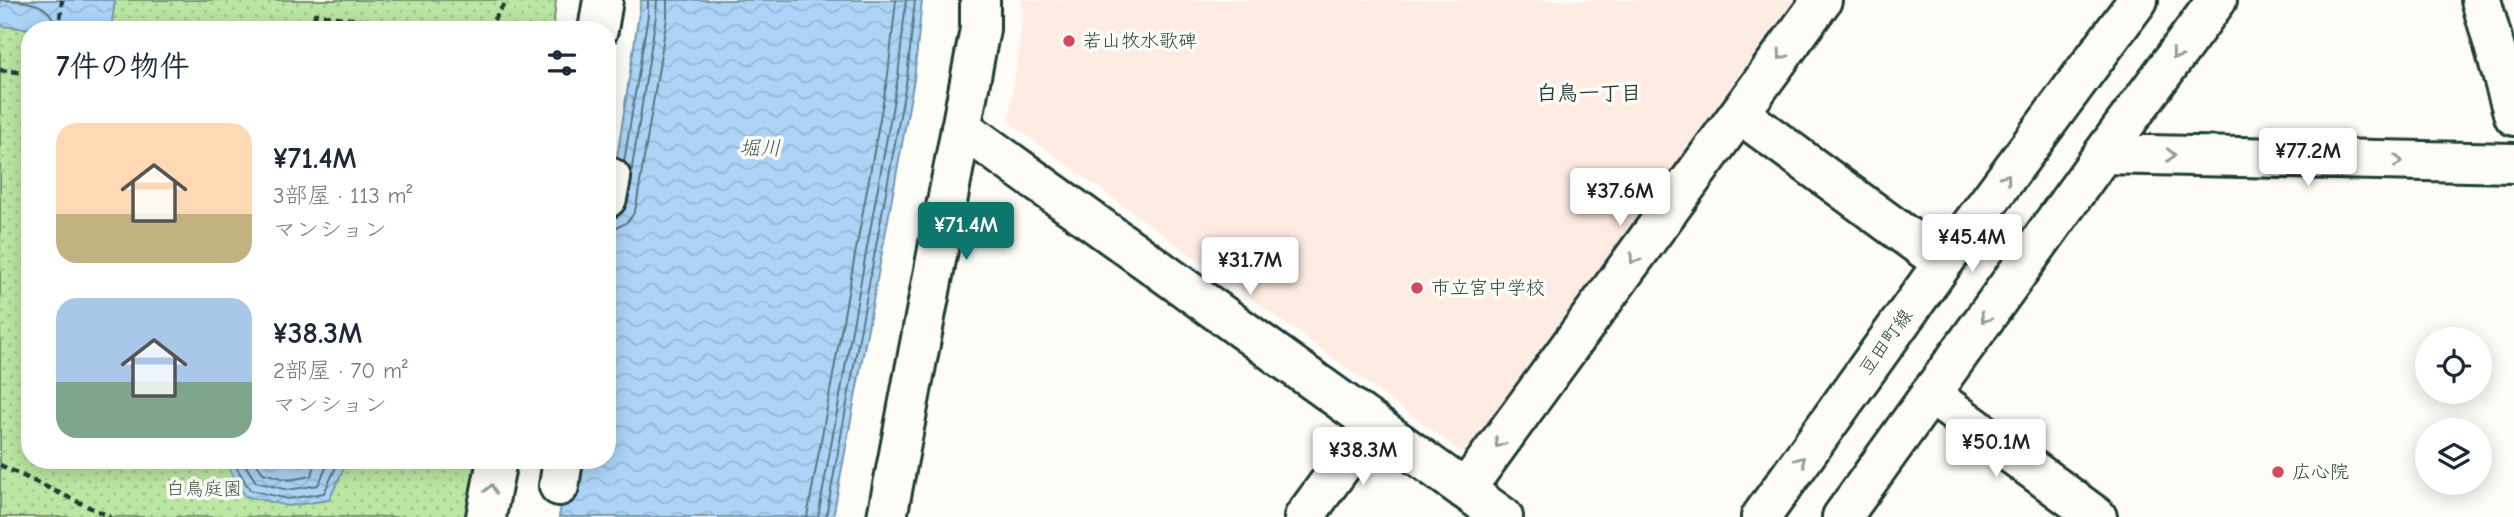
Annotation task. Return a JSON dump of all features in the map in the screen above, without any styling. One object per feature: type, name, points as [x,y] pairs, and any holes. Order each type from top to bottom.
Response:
[{"type":"street","points":[[600,21],[603,0]]},
{"type":"street","points":[[887,517],[980,29],[980,0]]},
{"type":"street","points":[[1465,490],[1822,0]]},
{"type":"street","name":"豆田町線","points":[[1761,517],[1943,263],[2138,0]]},
{"type":"street","points":[[1842,517],[2217,0]]},
{"type":"street","points":[[2481,0],[2514,116]]},
{"type":"street","points":[[1740,114],[1943,263]]},
{"type":"street","points":[[961,127],[1503,517]]},
{"type":"street","points":[[2103,154],[2514,163]]},
{"type":"street","points":[[1930,394],[2096,517]]},
{"type":"street","points":[[1304,517],[1373,423]]},
{"type":"street","points":[[486,517],[495,469]]},
{"type":"path","points":[[60,21],[62,0]]},
{"type":"path","points":[[493,21],[507,0]]},
{"type":"path","points":[[315,21],[315,14],[366,21]]},
{"type":"path","points":[[0,70],[21,72]]},
{"type":"path","points":[[0,465],[110,517]]},
{"type":"shaded area","name":"市立宮中学校","points":[[1022,0],[1806,0],[1480,449],[1462,452],[1014,126],[1009,119],[1021,35]]},
{"type":"green space","name":"白鳥庭園","points":[[0,0],[556,0],[554,21],[21,21],[21,469],[487,469],[477,517],[0,517]]},
{"type":"water","points":[[0,0],[115,0],[112,21],[21,21],[21,28],[0,26]]},
{"type":"water","name":"堀川","points":[[641,0],[922,0],[914,79],[833,517],[559,517],[567,469],[616,469],[616,164]]},
{"type":"water","points":[[229,469],[344,469],[329,500],[288,506],[245,496]]},
{"type":"place","name":"若山牧水歌碑","points":[[1069,41]]},
{"type":"place","name":"市立宮中学校","points":[[1417,288]]},
{"type":"place","name":"広心院","points":[[2278,472]]},
{"type":"district","name":"白鳥一丁目","points":[[1589,93]]}]
